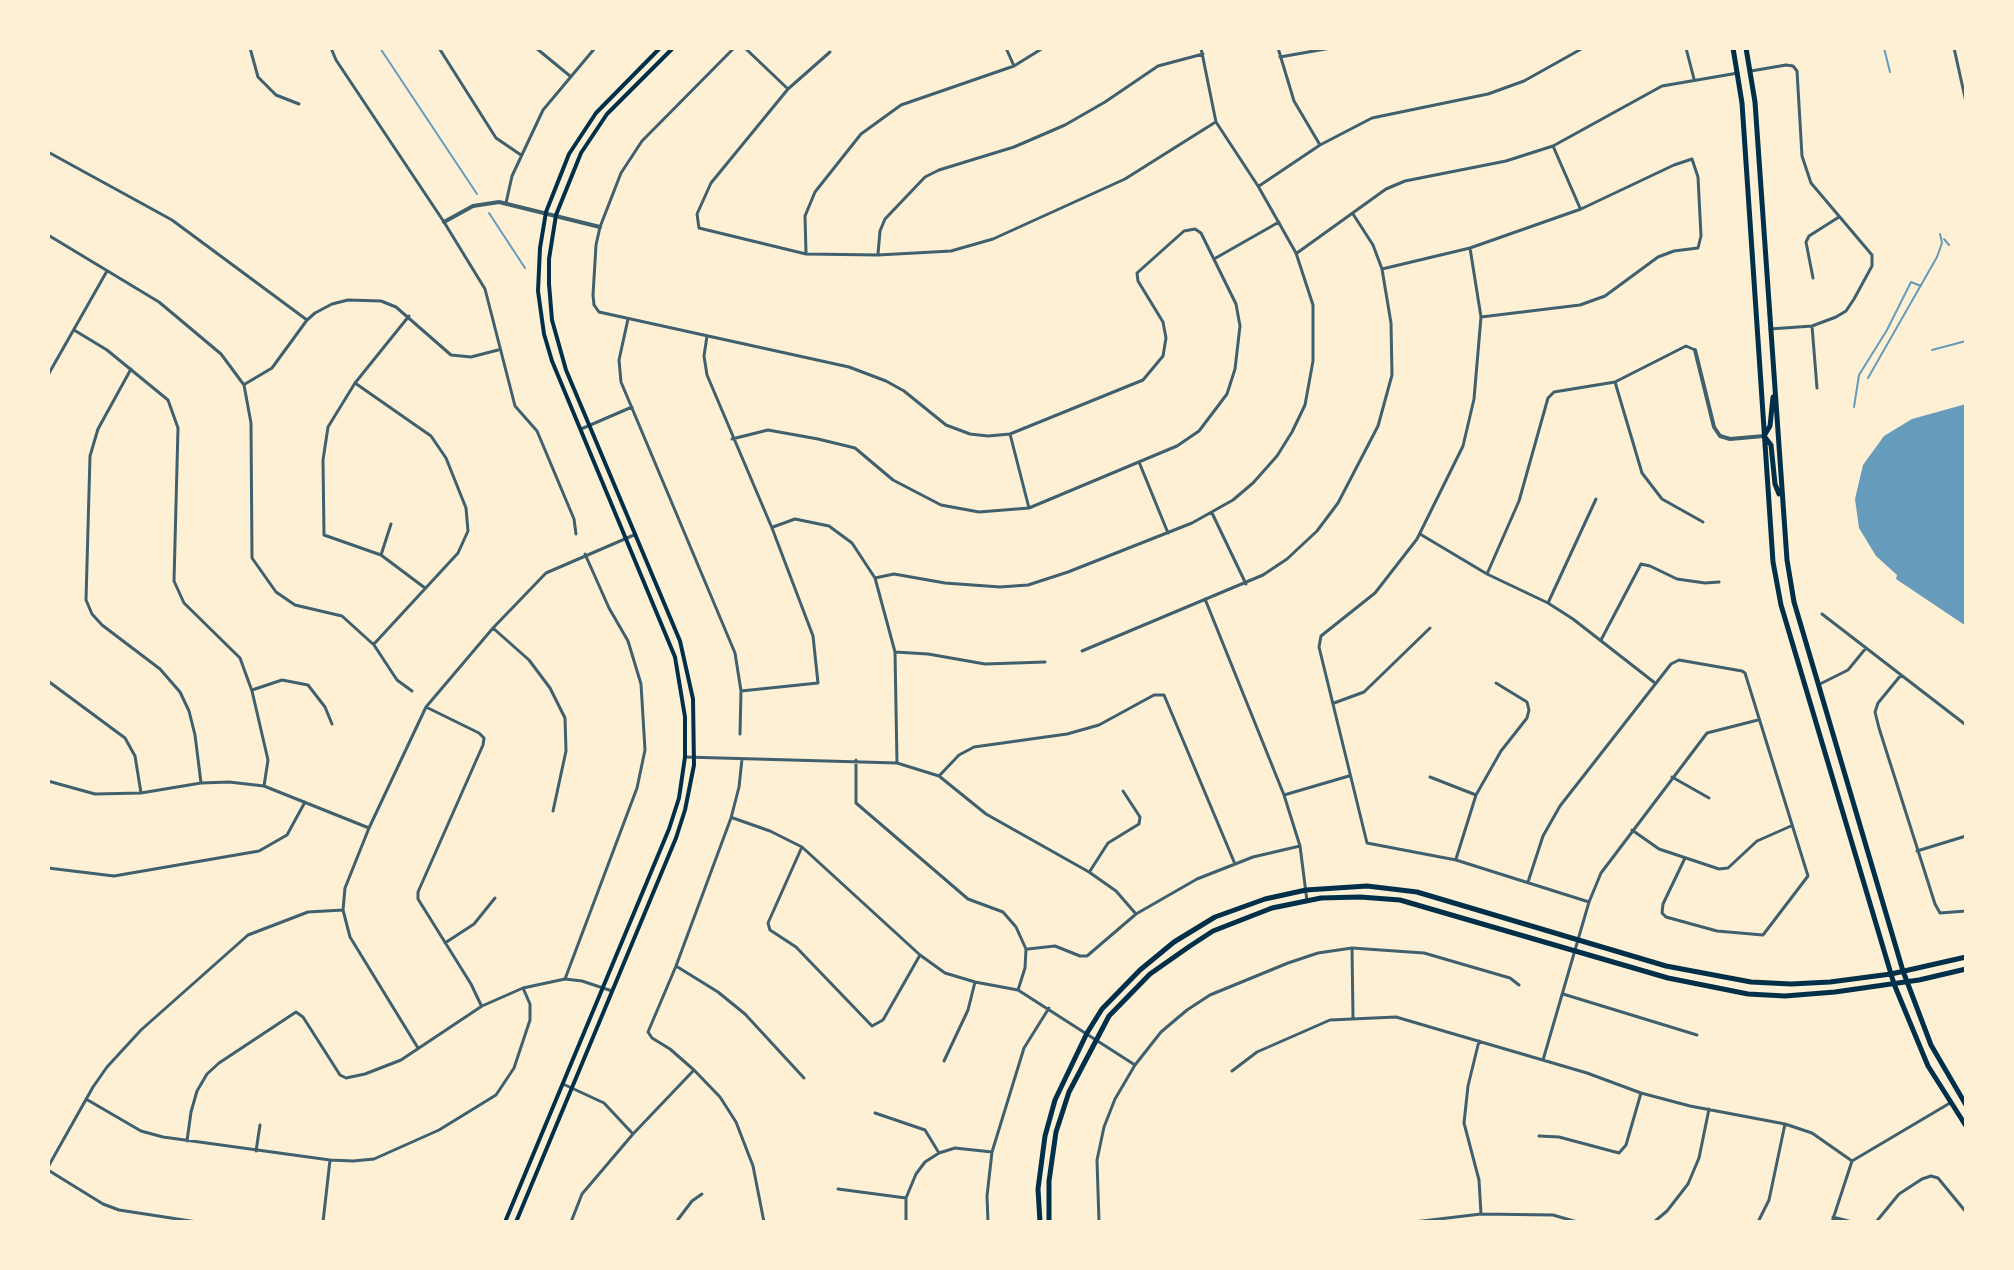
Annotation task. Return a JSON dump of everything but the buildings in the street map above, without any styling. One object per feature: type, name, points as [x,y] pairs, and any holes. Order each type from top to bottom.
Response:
[{"type":"main road","points":[[505,1222],[669,829],[679,798],[685,757],[685,717],[675,657],[552,361],[541,314],[539,262],[546,212],[563,166],[585,128],[611,95],[660,48]]},
{"type":"main road","points":[[516,1222],[676,838],[685,810],[694,757],[695,711],[680,641],[561,357],[552,320],[548,269],[556,215],[575,164],[597,128],[625,95],[673,48]]},
{"type":"main road","points":[[1733,48],[1738,73],[1773,562],[1790,641],[1894,984],[1928,1066],[1966,1126]]},
{"type":"main road","points":[[1746,48],[1751,71],[1781,498],[1792,591],[1903,971],[1931,1045],[1966,1105]]},
{"type":"main road","points":[[1738,73],[1751,71]]},
{"type":"main road","points":[[1764,436],[1770,426],[1774,392]]},
{"type":"main road","points":[[1764,436],[1771,445],[1775,484],[1781,498]]},
{"type":"main road","points":[[1805,689],[1818,684]]},
{"type":"main road","points":[[1040,1222],[1038,1189],[1045,1136],[1055,1100],[1102,1009],[1134,975],[1174,942],[1215,917],[1242,906],[1306,890],[1367,886],[1417,892],[1685,971],[1737,981],[1791,984],[1891,974],[1966,957]]},
{"type":"main road","points":[[1049,1222],[1049,1181],[1056,1132],[1069,1092],[1109,1016],[1132,990],[1190,946],[1213,931],[1251,915],[1307,901],[1360,897],[1400,900],[1668,978],[1748,994],[1785,996],[1894,984],[1966,969]]},
{"type":"main road","points":[[1950,1103],[1960,1097]]},
{"type":"street","points":[[250,48],[253,65],[267,87],[286,101],[299,104]]},
{"type":"street","points":[[331,48],[485,289],[498,350],[515,406],[537,431],[574,519],[576,534]]},
{"type":"street","points":[[439,48],[496,138],[522,155]]},
{"type":"street","points":[[536,48],[570,76]]},
{"type":"street","points":[[506,203],[509,184],[543,110],[595,48]]},
{"type":"street","points":[[732,439],[768,430],[818,439],[855,448],[893,480],[941,505],[979,512],[1029,508],[1177,446],[1199,431],[1227,394],[1235,369],[1240,326],[1236,304],[1199,230],[1184,231],[1137,273],[1138,281],[1163,322],[1166,338],[1163,356],[1143,380],[1010,434],[970,434],[946,425],[904,391],[886,381],[849,367],[602,314],[596,310],[593,301],[600,227],[621,173],[642,141],[734,48]]},
{"type":"street","points":[[745,48],[788,89]]},
{"type":"street","points":[[1006,48],[1014,66]]},
{"type":"street","points":[[806,254],[805,216],[815,192],[861,134],[901,105],[1014,66],[1043,48]]},
{"type":"street","points":[[875,578],[894,574],[974,586],[1028,585],[1168,533],[1212,513],[1253,483],[1277,456],[1305,405],[1313,361],[1313,305],[1296,253],[1258,186],[1216,122],[1201,48]]},
{"type":"street","points":[[1278,48],[1294,101],[1320,145]]},
{"type":"street","points":[[1280,57],[1331,48]]},
{"type":"street","points":[[1258,186],[1320,145],[1372,118],[1488,94],[1524,81],[1583,48]]},
{"type":"street","points":[[1686,48],[1694,81]]},
{"type":"street","points":[[1954,48],[1966,102]]},
{"type":"street","points":[[830,52],[788,89],[711,183],[697,214],[697,224],[702,230],[806,254],[878,255],[951,251],[993,239],[1125,179],[1216,122]]},
{"type":"street","points":[[878,255],[880,231],[885,219],[925,177],[1014,147],[1065,125],[1158,66],[1203,54]]},
{"type":"street","points":[[1751,71],[1786,65],[1793,66],[1797,71],[1805,170],[1811,183],[1872,255],[1872,266],[1846,311],[1812,326],[1770,329]]},
{"type":"street","points":[[1296,253],[1386,189],[1405,181],[1506,161],[1553,146],[1662,86],[1738,73]]},
{"type":"street","points":[[1553,146],[1581,209]]},
{"type":"street","points":[[48,152],[172,220],[307,320]]},
{"type":"street","points":[[1382,269],[1470,248],[1581,209],[1692,159],[1698,177],[1701,236],[1698,248],[1658,257],[1605,296],[1580,305],[1481,317]]},
{"type":"street","points":[[444,222],[473,206],[506,203],[600,227]]},
{"type":"street","points":[[1082,651],[1246,584],[1287,559],[1317,531],[1348,487],[1378,426],[1392,375],[1390,310],[1382,269],[1373,245],[1353,214]]},
{"type":"street","points":[[1813,278],[1806,242],[1809,236],[1839,217]]},
{"type":"street","points":[[1214,259],[1279,222]]},
{"type":"street","points":[[48,235],[169,310],[221,354],[244,385],[251,423],[252,558],[276,592],[295,605],[342,616],[374,645],[397,680],[412,691]]},
{"type":"street","points":[[1470,248],[1481,317],[1474,399],[1463,446],[1420,534],[1375,593],[1321,636],[1319,647],[1367,843],[1456,860],[1589,902]]},
{"type":"street","points":[[48,375],[107,271]]},
{"type":"street","points":[[244,385],[272,368],[307,320],[332,304],[357,299],[389,303],[409,316],[451,355],[471,357],[498,350]]},
{"type":"street","points":[[409,316],[355,383],[328,427],[323,460],[324,535],[381,555],[425,588]]},
{"type":"street","points":[[628,319],[619,363],[621,382],[735,653],[741,691],[740,734]]},
{"type":"street","points":[[1812,326],[1817,388]]},
{"type":"street","points":[[74,330],[107,350],[168,400],[178,428],[174,581],[184,603],[240,658],[252,691],[268,760],[264,786]]},
{"type":"street","points":[[707,336],[704,356],[707,375],[772,528],[813,636],[818,683],[741,691]]},
{"type":"street","points":[[1487,574],[1519,501],[1548,398],[1554,392],[1615,382],[1686,346],[1695,350],[1714,427],[1720,436],[1730,439],[1764,436]]},
{"type":"street","points":[[131,369],[98,429],[90,456],[86,600],[92,614],[102,625],[160,669],[180,692],[195,735],[201,783]]},
{"type":"street","points":[[1615,382],[1642,473],[1662,499],[1703,522]]},
{"type":"street","points":[[355,383],[431,436],[446,458],[466,508],[468,531],[458,553],[374,645]]},
{"type":"street","points":[[581,429],[632,407]]},
{"type":"street","points":[[1010,434],[1029,508]]},
{"type":"street","points":[[1139,462],[1168,533]]},
{"type":"street","points":[[1548,603],[1596,499]]},
{"type":"street","points":[[1212,513],[1246,584]]},
{"type":"street","points":[[772,528],[795,519],[829,526],[852,543],[875,578],[895,652],[897,763]]},
{"type":"street","points":[[381,555],[391,524]]},
{"type":"street","points":[[1420,534],[1487,574],[1548,603],[1655,683]]},
{"type":"street","points":[[418,1048],[350,937],[343,910],[345,888],[369,828],[426,707],[493,628],[546,573],[634,535]]},
{"type":"street","points":[[565,979],[637,788],[645,750],[641,684],[637,670],[628,641],[609,608],[585,554]]},
{"type":"street","points":[[1600,641],[1641,564],[1677,579],[1719,582]]},
{"type":"street","points":[[1205,599],[1284,795],[1300,846],[1307,901]]},
{"type":"street","points":[[1822,614],[1966,725]]},
{"type":"street","points":[[493,628],[529,660],[550,688],[565,718],[566,751],[553,811]]},
{"type":"street","points":[[1334,703],[1364,692],[1430,628]]},
{"type":"street","points":[[1818,684],[1848,670],[1866,648]]},
{"type":"street","points":[[895,652],[985,664],[1045,662]]},
{"type":"street","points":[[1528,882],[1543,836],[1560,806],[1655,683],[1674,661],[1679,660],[1745,673],[1808,876],[1765,933],[1759,936],[1717,931],[1666,917],[1662,913],[1663,904],[1685,858]]},
{"type":"street","points":[[1901,675],[1878,703],[1875,712],[1917,851],[1940,913],[1966,911]]},
{"type":"street","points":[[252,691],[282,680],[308,685],[325,707],[332,724]]},
{"type":"street","points":[[48,681],[125,738],[135,756],[141,793]]},
{"type":"street","points":[[1456,860],[1476,795],[1501,751],[1527,718],[1529,710],[1527,702],[1496,683]]},
{"type":"street","points":[[939,776],[959,755],[974,747],[1078,731],[1099,725],[1154,695],[1164,695],[1235,864]]},
{"type":"street","points":[[426,707],[484,738],[418,892],[420,905],[482,1006]]},
{"type":"street","points":[[1542,1060],[1589,902],[1601,873],[1707,733],[1758,720]]},
{"type":"street","points":[[685,757],[897,763],[939,776],[986,814],[1089,872],[1116,891],[1136,914]]},
{"type":"street","points":[[742,759],[731,818],[648,1032],[694,1070],[720,1097],[736,1122],[753,1166],[764,1222]]},
{"type":"street","points":[[856,760],[856,803],[968,899],[1003,912],[1022,936],[1026,949],[1025,968],[1018,990]]},
{"type":"street","points":[[1284,795],[1349,776]]},
{"type":"street","points":[[1430,777],[1476,795]]},
{"type":"street","points":[[1672,777],[1709,798]]},
{"type":"street","points":[[48,781],[95,794],[141,793],[201,783],[264,786],[369,828]]},
{"type":"street","points":[[1089,872],[1108,843],[1139,824],[1140,817],[1123,791]]},
{"type":"street","points":[[48,868],[114,876],[259,851],[287,835],[305,802]]},
{"type":"street","points":[[731,818],[770,831],[802,847],[920,955],[945,973],[1018,990],[1135,1065]]},
{"type":"street","points":[[1632,830],[1659,849],[1719,869],[1728,868],[1757,841],[1791,826]]},
{"type":"street","points":[[1917,851],[1966,836]]},
{"type":"street","points":[[1026,949],[1055,946],[1087,956],[1136,914],[1197,879],[1235,864],[1300,846]]},
{"type":"street","points":[[802,847],[768,923],[770,930],[796,947],[872,1026],[883,1020],[920,955]]},
{"type":"street","points":[[444,943],[474,924],[495,898]]},
{"type":"street","points":[[197,1222],[119,1210],[103,1204],[48,1169],[107,1067],[141,1030],[248,935],[308,912],[343,910]]},
{"type":"street","points":[[1099,1222],[1097,1160],[1104,1127],[1115,1099],[1135,1065],[1161,1032],[1210,995],[1318,953],[1352,948],[1424,953],[1510,978],[1519,985]]},
{"type":"street","points":[[1352,948],[1353,1017]]},
{"type":"street","points":[[676,966],[718,992],[745,1014],[804,1078]]},
{"type":"street","points":[[187,1141],[197,1091],[207,1074],[296,1012],[303,1017],[340,1075],[346,1078],[390,1066],[482,1006],[523,988],[565,979],[612,991]]},
{"type":"street","points":[[944,1061],[968,1010],[975,982]]},
{"type":"street","points":[[86,1099],[141,1131],[187,1141],[330,1160],[374,1159],[439,1130],[496,1095],[514,1068],[530,1020],[530,1004],[523,988]]},
{"type":"street","points":[[1563,994],[1697,1035]]},
{"type":"street","points":[[988,1222],[987,1196],[992,1152],[1024,1048],[1049,1008]]},
{"type":"street","points":[[1232,1071],[1257,1052],[1321,1023],[1353,1017],[1396,1017],[1587,1073],[1641,1093],[1785,1124],[1812,1133],[1852,1161]]},
{"type":"street","points":[[1479,1041],[1468,1086],[1464,1123],[1479,1180],[1481,1214]]},
{"type":"street","points":[[571,1222],[582,1194],[694,1070]]},
{"type":"street","points":[[562,1083],[604,1103],[633,1134]]},
{"type":"street","points":[[1539,1136],[1559,1137],[1619,1153],[1626,1145],[1641,1093]]},
{"type":"street","points":[[1852,1222],[1832,1220],[1852,1161],[1950,1103]]},
{"type":"street","points":[[1654,1222],[1674,1204],[1688,1184],[1699,1158],[1709,1109]]},
{"type":"street","points":[[875,1113],[925,1130],[939,1153]]},
{"type":"street","points":[[1758,1222],[1769,1200],[1785,1124]]},
{"type":"street","points":[[256,1151],[260,1125]]},
{"type":"street","points":[[906,1222],[906,1198],[925,1162],[955,1148],[992,1152]]},
{"type":"street","points":[[323,1222],[330,1160]]},
{"type":"street","points":[[1876,1222],[1899,1194],[1931,1176],[1938,1178],[1966,1212]]},
{"type":"street","points":[[838,1189],[906,1198]]},
{"type":"street","points":[[676,1222],[692,1201],[702,1194]]},
{"type":"street","points":[[1414,1222],[1481,1214],[1542,1215],[1577,1222]]},
{"type":"street","points":[[1542,1215],[1542,1222]]},
{"type":"water","points":[[1966,404],[1966,626],[1896,579],[1897,575],[1876,556],[1859,528],[1855,499],[1863,465],[1884,436],[1912,419]]},
{"type":"waterway","points":[[380,48],[477,194]]},
{"type":"waterway","points":[[1884,48],[1890,72]]},
{"type":"waterway","points":[[489,213],[525,268]]},
{"type":"waterway","points":[[1868,378],[1937,257],[1942,243],[1940,234]]},
{"type":"waterway","points":[[1944,239],[1949,245]]},
{"type":"waterway","points":[[1854,407],[1859,375],[1887,330],[1911,282],[1921,286]]},
{"type":"waterway","points":[[1932,350],[1966,341]]}]
